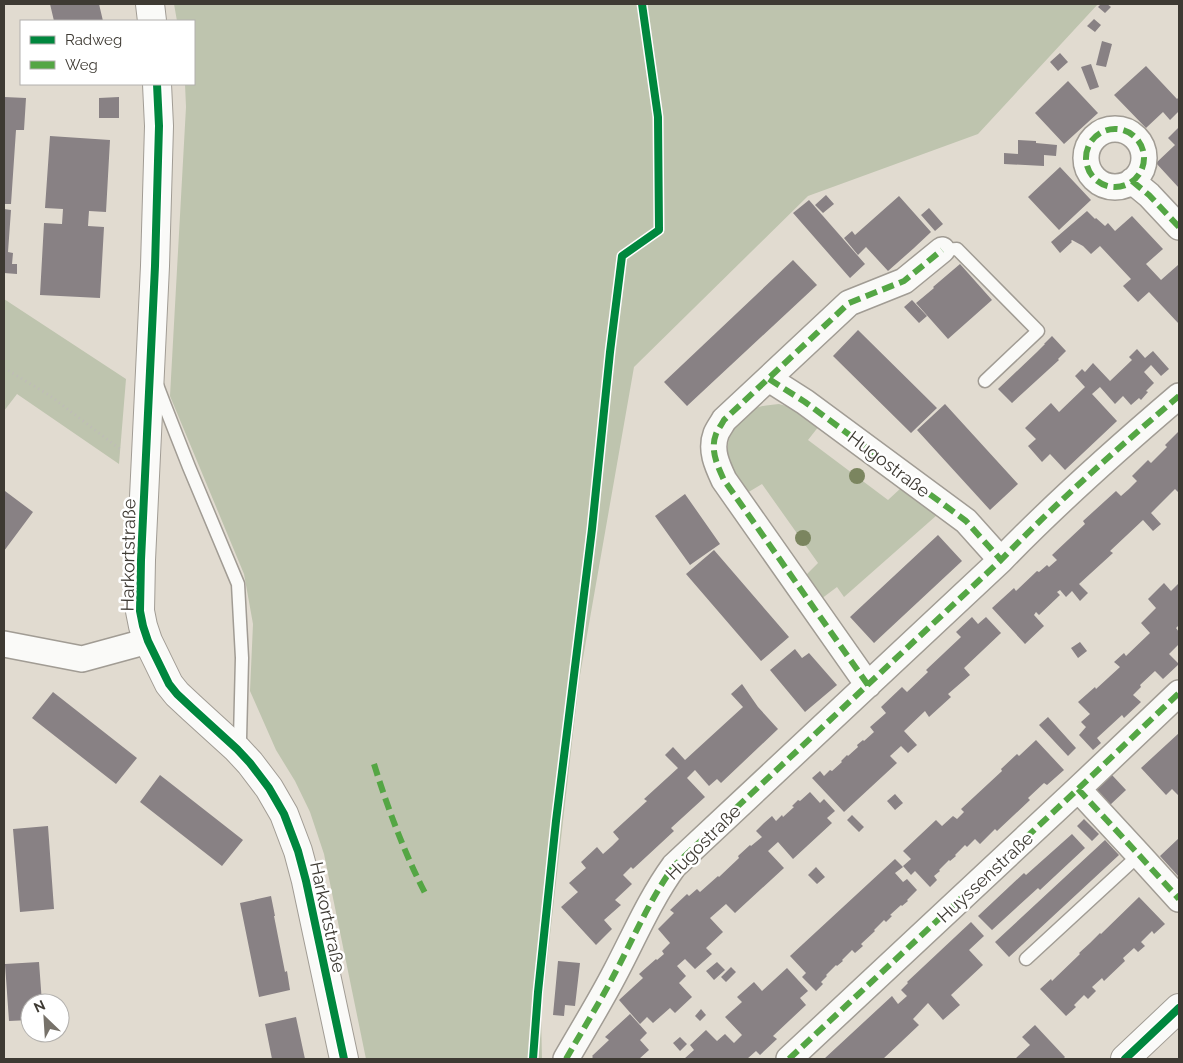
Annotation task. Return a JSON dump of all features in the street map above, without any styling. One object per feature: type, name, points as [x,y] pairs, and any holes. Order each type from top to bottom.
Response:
[{"type":"street","points":[[150,4],[152,20]]},
{"type":"street","name":"Harkortstraße","points":[[157,85],[159,126],[155,266],[140,611],[148,641],[173,689],[238,748],[276,799],[284,814],[298,851],[306,882],[344,1059]]},
{"type":"street","points":[[1132,181],[1150,195],[1179,227]]},
{"type":"street","points":[[868,685],[724,480],[713,451],[716,434],[724,420],[849,303],[904,281],[942,250]]},
{"type":"street","name":"Hugostraße","points":[[769,379],[805,402],[966,521],[1001,560]]},
{"type":"street","name":"Hugostraße","points":[[566,1059],[615,974],[654,896],[674,866],[1001,560],[1033,527],[1102,463],[1179,396]]},
{"type":"street","points":[[4,644],[82,659],[148,641]]},
{"type":"street","name":"Huyssenstraße","points":[[794,1058],[1179,693]]},
{"type":"street","points":[[1078,790],[1179,899]]},
{"type":"street","points":[[1125,1059],[1179,1008]]},
{"type":"lane","points":[[942,250],[957,249],[1038,331],[985,381]]},
{"type":"lane","points":[[150,362],[165,406],[238,584],[242,658],[240,739],[238,748]]},
{"type":"lane","points":[[1026,959],[1139,854]]},
{"type":"path","points":[[4,368],[48,394],[118,448],[146,473]]},
{"type":"green space","points":[[174,4],[1098,4],[978,134],[808,196],[634,367],[579,681],[541,1014],[542,1059],[366,1059],[324,854],[310,812],[295,781],[276,750],[250,691],[253,624],[244,574],[170,396],[186,107],[185,85],[195,85],[195,20],[177,20]]},
{"type":"green space","points":[[4,299],[126,379],[119,464],[17,394],[4,411]]},
{"type":"green space","points":[[779,404],[790,407],[819,426],[808,440],[888,500],[901,488],[937,515],[844,597],[837,587],[821,599],[805,576],[818,563],[762,484],[747,493],[731,471],[728,462],[728,442],[736,424],[750,411],[761,406]]},
{"type":"building","points":[[50,4],[99,4],[103,20],[54,20]]},
{"type":"building","points":[[1101,4],[1107,4],[1111,7],[1105,13],[1098,7]]},
{"type":"building","points":[[1094,19],[1101,25],[1095,32],[1087,26]]},
{"type":"building","points":[[1102,41],[1112,44],[1106,67],[1096,65]]},
{"type":"building","points":[[1060,53],[1068,62],[1058,71],[1050,62]]},
{"type":"building","points":[[1091,64],[1099,87],[1090,90],[1081,67]]},
{"type":"building","points":[[1146,66],[1177,99],[1179,97],[1179,111],[1170,120],[1163,112],[1146,128],[1114,95]]},
{"type":"building","points":[[1068,81],[1098,113],[1064,144],[1035,113]]},
{"type":"building","points":[[4,97],[26,98],[24,130],[16,130],[11,204],[4,204]]},
{"type":"building","points":[[119,97],[119,118],[99,118],[99,98]]},
{"type":"building","points":[[1179,127],[1179,188],[1156,163],[1175,145],[1168,138]]},
{"type":"building","points":[[50,136],[110,140],[106,212],[89,211],[88,226],[104,227],[100,298],[40,295],[44,223],[62,224],[63,209],[45,208]]},
{"type":"building","points":[[1018,140],[1057,145],[1056,156],[1044,155],[1044,166],[1004,164],[1004,153],[1018,154]]},
{"type":"building","points":[[1060,167],[1091,200],[1059,230],[1028,197]]},
{"type":"building","points":[[826,195],[834,204],[823,213],[815,205]]},
{"type":"building","points":[[899,196],[931,232],[888,271],[866,247],[858,255],[844,238],[852,231],[855,235]]},
{"type":"building","points":[[809,200],[865,264],[850,278],[793,213]]},
{"type":"building","points":[[929,208],[943,224],[935,231],[921,215]]},
{"type":"building","points":[[4,209],[11,210],[8,252],[13,253],[12,264],[17,264],[17,274],[4,273]]},
{"type":"building","points":[[1087,211],[1105,226],[1108,223],[1115,231],[1132,216],[1163,249],[1146,264],[1161,280],[1178,265],[1179,324],[1149,292],[1138,302],[1123,286],[1131,279],[1100,246],[1091,254],[1083,246],[1072,240],[1060,253],[1051,242]]},
{"type":"building","points":[[793,260],[817,285],[687,406],[664,382]]},
{"type":"building","points":[[960,264],[992,300],[948,339],[916,303]]},
{"type":"building","points":[[912,300],[927,316],[919,323],[904,307]]},
{"type":"building","points":[[858,330],[937,408],[911,433],[833,356]]},
{"type":"building","points":[[1052,336],[1066,351],[1059,360],[1012,403],[998,389]]},
{"type":"building","points":[[1137,349],[1145,358],[1153,351],[1169,369],[1161,376],[1151,365],[1144,372],[1154,383],[1141,400],[1139,398],[1131,405],[1123,396],[1115,404],[1100,387],[1092,394],[1117,421],[1065,470],[1050,454],[1042,462],[1028,446],[1036,439],[1025,428],[1051,403],[1059,412],[1085,387],[1075,376],[1082,369],[1085,372],[1093,363],[1110,381],[1132,360],[1129,357]]},
{"type":"building","points":[[945,404],[1018,484],[990,510],[917,430]]},
{"type":"building","points":[[1179,431],[1179,491],[1175,489],[1151,513],[1161,524],[1153,531],[1143,520],[1110,551],[1113,553],[1079,584],[1088,593],[1080,601],[1072,591],[1066,597],[1060,590],[1057,592],[1060,595],[1039,615],[1036,612],[1034,615],[1044,626],[1025,644],[992,608],[1014,588],[1016,591],[1037,571],[1039,572],[1047,565],[1049,567],[1057,560],[1052,555],[1085,524],[1083,521],[1116,491],[1121,496],[1129,489],[1137,481],[1132,476],[1148,460],[1151,463],[1167,447],[1165,445]]},
{"type":"building","points":[[5,491],[33,512],[4,551],[4,493]]},
{"type":"building","points":[[685,494],[720,544],[690,565],[655,516]]},
{"type":"building","points":[[938,535],[962,561],[874,643],[850,617]]},
{"type":"building","points":[[714,550],[789,637],[761,661],[686,574]]},
{"type":"building","points":[[1164,583],[1171,591],[1179,583],[1179,625],[1176,628],[1179,632],[1179,644],[1169,654],[1179,664],[1163,679],[1155,671],[1140,685],[1141,687],[1133,695],[1141,702],[1124,718],[1122,715],[1097,738],[1101,743],[1093,750],[1079,735],[1086,727],[1081,722],[1090,714],[1078,702],[1095,687],[1096,689],[1120,667],[1114,662],[1124,653],[1126,656],[1150,633],[1141,623],[1156,608],[1148,599]]},
{"type":"building","points":[[972,617],[978,624],[986,617],[1001,633],[964,668],[970,675],[948,694],[951,697],[929,717],[925,711],[904,731],[917,745],[908,753],[901,746],[890,756],[897,763],[844,812],[812,778],[820,771],[824,776],[830,770],[832,771],[847,755],[858,747],[857,745],[874,732],[870,727],[886,713],[881,707],[902,687],[907,692],[928,672],[926,670],[961,637],[956,632]]},
{"type":"building","points":[[1080,642],[1087,651],[1078,658],[1071,648]]},
{"type":"building","points":[[795,649],[802,658],[809,653],[837,685],[805,712],[770,670]]},
{"type":"building","points":[[742,684],[758,707],[778,729],[721,783],[717,779],[709,786],[695,770],[687,778],[705,797],[671,828],[674,831],[633,869],[631,867],[623,875],[632,884],[615,900],[621,905],[604,920],[612,929],[596,945],[561,907],[578,892],[569,883],[586,868],[581,862],[597,847],[603,854],[619,839],[613,832],[647,801],[644,799],[678,768],[665,755],[673,747],[685,760],[743,707],[731,694]]},
{"type":"building","points":[[53,692],[137,758],[116,784],[32,718]]},
{"type":"building","points":[[1048,717],[1076,748],[1068,756],[1039,725]]},
{"type":"building","points":[[1179,733],[1179,796],[1172,789],[1166,795],[1141,768]]},
{"type":"building","points":[[1036,740],[1064,770],[1047,785],[1044,783],[1028,798],[1030,800],[980,844],[975,839],[967,847],[965,845],[934,876],[937,880],[930,887],[915,871],[911,875],[903,866],[911,859],[903,851],[936,820],[942,826],[953,816],[957,819],[964,812],[961,809],[1002,771],[1001,769]]},
{"type":"building","points":[[160,775],[243,840],[222,866],[140,802]]},
{"type":"building","points":[[1112,775],[1126,790],[1110,805],[1096,790]]},
{"type":"building","points":[[810,792],[820,803],[824,799],[835,811],[827,818],[832,823],[793,859],[778,842],[768,851],[784,868],[735,913],[726,904],[710,918],[723,932],[706,948],[712,954],[695,969],[685,959],[677,966],[686,976],[679,983],[692,997],[675,1013],[670,1008],[653,1023],[647,1017],[640,1024],[619,1000],[643,978],[639,974],[664,954],[662,951],[670,943],[658,929],[674,913],[670,910],[687,894],[689,896],[697,889],[700,892],[719,877],[739,858],[738,856],[762,837],[756,831],[764,823],[772,816],[776,821],[782,815],[783,817],[794,807],[792,806],[798,800],[800,801]]},
{"type":"building","points":[[895,794],[903,803],[895,810],[887,801]]},
{"type":"building","points":[[852,815],[864,827],[859,832],[847,820]]},
{"type":"building","points":[[1084,819],[1099,834],[1092,841],[1077,826]]},
{"type":"building","points":[[48,826],[54,909],[20,912],[13,829]]},
{"type":"building","points":[[1072,834],[1085,848],[1040,890],[1038,888],[992,930],[978,916],[1024,873],[1026,875]]},
{"type":"building","points":[[1179,838],[1179,877],[1160,856]]},
{"type":"building","points":[[1105,840],[1119,855],[1009,957],[995,942]]},
{"type":"building","points":[[895,859],[903,867],[895,873],[903,882],[907,879],[917,890],[908,901],[890,915],[892,916],[886,922],[884,920],[874,930],[861,944],[863,946],[855,953],[852,950],[843,961],[826,975],[821,982],[823,984],[816,991],[802,977],[806,973],[790,956]]},
{"type":"building","points":[[816,867],[825,877],[817,884],[808,875]]},
{"type":"building","points":[[271,896],[290,990],[259,997],[240,903]]},
{"type":"building","points":[[1139,897],[1165,924],[1154,934],[1152,931],[1141,942],[1145,946],[1138,952],[1134,948],[1123,958],[1125,961],[1104,981],[1102,978],[1092,987],[1096,991],[1088,999],[1084,995],[1074,1005],[1076,1007],[1066,1016],[1040,989],[1051,979],[1052,981]]},
{"type":"building","points":[[971,922],[984,936],[969,950],[983,965],[951,995],[960,1005],[943,1020],[928,1003],[913,1019],[919,1025],[883,1059],[824,1059],[892,996],[898,1004],[907,996],[901,990],[907,982]]},
{"type":"building","points":[[558,961],[580,963],[575,1006],[565,1005],[564,1016],[553,1015]]},
{"type":"building","points":[[39,962],[41,993],[20,993],[20,1020],[9,1021],[5,964]]},
{"type":"building","points":[[717,962],[725,970],[714,980],[706,971]]},
{"type":"building","points":[[731,967],[736,972],[726,982],[721,977]]},
{"type":"building","points":[[787,968],[808,991],[800,998],[806,1005],[773,1036],[777,1039],[760,1055],[756,1051],[747,1059],[684,1059],[694,1050],[690,1045],[706,1030],[717,1041],[725,1034],[734,1043],[742,1035],[725,1017],[742,1002],[737,997],[754,982],[762,991]]},
{"type":"building","points":[[701,1009],[706,1015],[700,1021],[695,1016]]},
{"type":"building","points":[[630,1014],[647,1033],[640,1040],[649,1050],[639,1059],[591,1059],[609,1040],[605,1037]]},
{"type":"building","points":[[296,1017],[305,1059],[272,1059],[265,1024]]},
{"type":"building","points":[[1035,1025],[1065,1057],[1063,1059],[1015,1059],[1030,1045],[1022,1037]]},
{"type":"building","points":[[680,1037],[687,1044],[680,1051],[673,1043]]},
{"type":"marked path","points":[[1115,129],[1131,134],[1139,142],[1144,158],[1139,174],[1131,182],[1115,187],[1099,182],[1091,174],[1086,158],[1091,142],[1099,134],[1115,129]]},
{"type":"marked path","points":[[1132,181],[1149,195],[1179,227]]},
{"type":"marked path","points":[[868,685],[724,480],[715,457],[714,440],[724,420],[849,303],[904,281],[942,250]]},
{"type":"marked path","points":[[769,379],[805,402],[966,521],[1001,560]]},
{"type":"marked path","points":[[566,1059],[609,984],[650,905],[674,866],[1001,560],[1066,496],[1179,396]]},
{"type":"marked path","points":[[789,1059],[1179,693]]},
{"type":"marked path","points":[[374,764],[397,830],[425,893]]},
{"type":"marked path","points":[[1078,789],[1179,899]]},
{"type":"cycle path","points":[[533,1059],[556,821],[592,529],[622,256],[659,230],[658,117],[642,4]]},
{"type":"cycle path","points":[[157,85],[159,126],[155,266],[140,611],[148,641],[169,684],[177,694],[250,763],[269,788],[284,814],[298,851],[306,881],[344,1059]]},
{"type":"cycle path","points":[[1125,1059],[1179,1008]]}]
